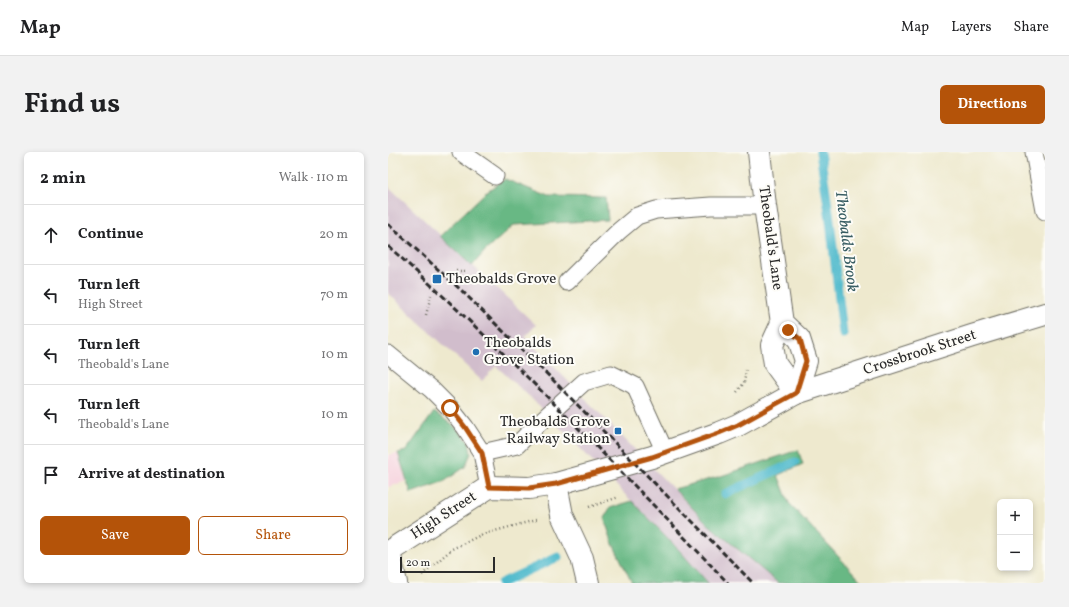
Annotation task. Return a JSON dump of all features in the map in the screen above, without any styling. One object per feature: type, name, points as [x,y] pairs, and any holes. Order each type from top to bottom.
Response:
[{"type":"main road","name":"Theobald's Lane","points":[[759,152],[765,206],[782,323]]},
{"type":"main road","name":"Crossbrook Street","points":[[796,393],[1045,314]]},
{"type":"main road","points":[[782,323],[800,339],[806,361],[796,393],[775,364],[772,345],[782,323]]},
{"type":"main road","name":"High Street","points":[[388,552],[489,487],[529,488],[556,484],[652,457],[738,425],[796,393]]},
{"type":"main road","points":[[556,484],[562,515],[582,558],[588,583]]},
{"type":"main road","points":[[388,552],[396,583]]},
{"type":"lane","points":[[462,152],[495,176]]},
{"type":"lane","points":[[1034,152],[1045,211]]},
{"type":"lane","points":[[567,282],[619,230],[637,216],[656,210],[712,206],[765,206]]},
{"type":"lane","points":[[388,354],[432,390],[450,408],[465,427],[482,453],[489,487]]},
{"type":"lane","points":[[482,453],[517,445],[584,382],[611,374],[635,386],[665,452]]},
{"type":"path","points":[[456,271],[467,271]]},
{"type":"path","points":[[426,315],[431,295]]},
{"type":"path","points":[[736,394],[744,383],[747,368]]},
{"type":"path","points":[[420,577],[452,549],[483,534],[543,519]]},
{"type":"shaded area","points":[[388,186],[536,325],[525,337],[687,503],[708,524],[778,583],[708,583],[680,551],[531,398],[496,366],[482,381],[388,293]]},
{"type":"shaded area","points":[[398,453],[406,481],[388,487],[388,455]]},
{"type":"green space","points":[[505,179],[549,197],[606,198],[608,220],[514,225],[484,252],[472,266],[440,236],[487,191]]},
{"type":"green space","points":[[434,412],[454,426],[469,442],[471,453],[465,467],[445,481],[411,493],[398,453],[406,451]]},
{"type":"green space","points":[[798,450],[803,464],[778,475],[789,503],[863,583],[778,583],[708,524],[674,489],[721,476]]},
{"type":"green space","points":[[632,501],[680,551],[708,583],[632,583],[613,544],[604,518],[610,508]]},
{"type":"waterway","name":"Theobalds Brook","points":[[820,152],[829,212],[843,334]]},
{"type":"waterway","name":"Theobalds Brook","points":[[725,494],[795,462]]},
{"type":"waterway","name":"Theobalds Brook","points":[[501,583],[558,557]]},
{"type":"railway","points":[[388,224],[461,290],[550,377],[753,583]]},
{"type":"railway","points":[[388,246],[519,369],[728,583]]},
{"type":"place","name":"Theobalds Grove","points":[[437,279]]},
{"type":"place","name":"Theobalds Grove Station","points":[[476,352]]},
{"type":"place","name":"Theobalds Grove Railway Station","points":[[618,431]]},
{"type":"route","points":[[450,408],[465,427],[482,453],[489,487],[529,488],[556,484],[652,457],[719,433],[738,425],[796,393],[806,361],[800,339],[788,330]]}]
